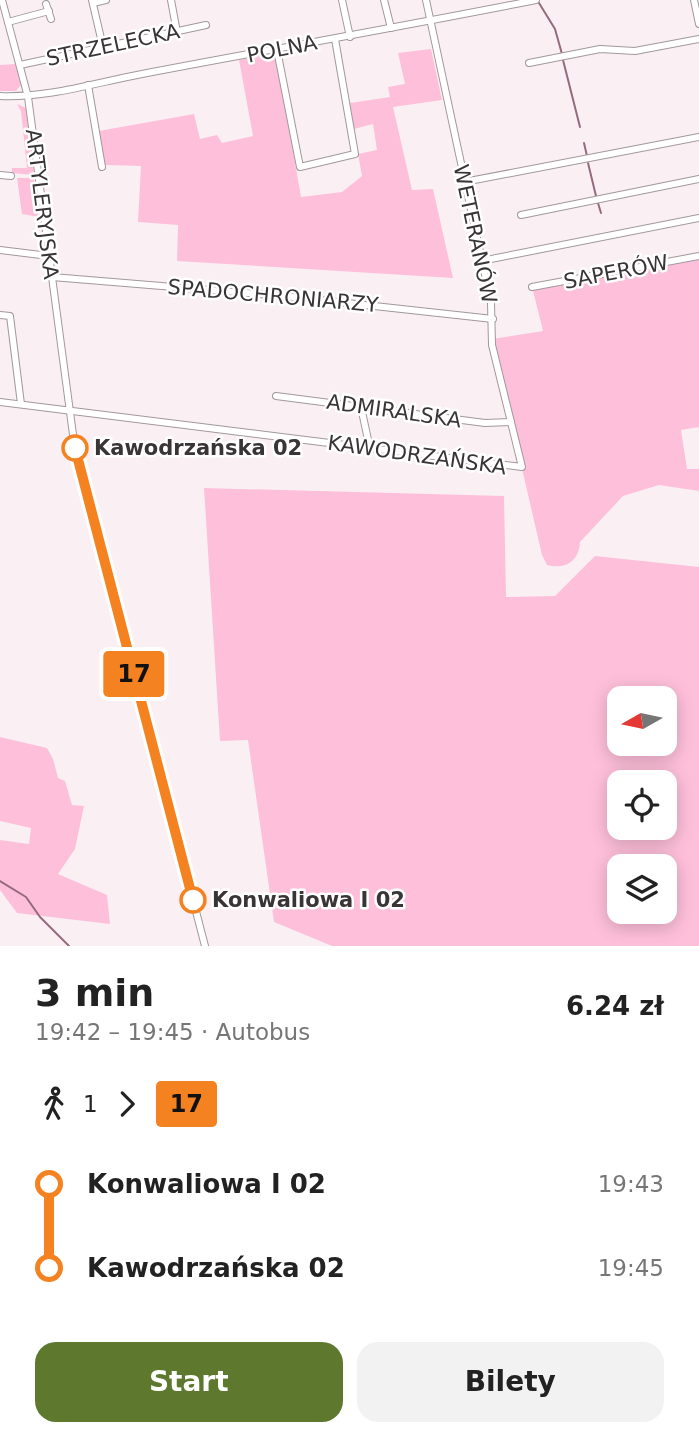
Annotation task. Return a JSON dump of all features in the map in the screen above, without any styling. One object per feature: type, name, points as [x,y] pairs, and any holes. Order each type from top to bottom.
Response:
[{"type":"street","points":[[103,47],[93,1],[106,0]]},
{"type":"street","points":[[171,0],[176,27],[173,32]]},
{"type":"street","points":[[341,0],[350,37]]},
{"type":"street","points":[[384,0],[391,28]]},
{"type":"street","name":"WETERANÓW","points":[[426,0],[493,319],[492,345],[522,467]]},
{"type":"street","name":"POLNA","points":[[0,96],[28,97],[350,37],[498,3],[536,0]]},
{"type":"street","points":[[694,0],[699,24]]},
{"type":"street","name":"ARTYLERYJSKA","points":[[1,1],[28,97],[68,411],[80,467],[205,946]]},
{"type":"street","points":[[8,22],[50,15],[46,4]]},
{"type":"street","name":"STRZELECKA","points":[[20,65],[206,25]]},
{"type":"street","points":[[277,50],[300,167],[325,163],[355,154],[335,39]]},
{"type":"street","points":[[529,63],[600,49],[635,51],[699,39]]},
{"type":"street","points":[[88,85],[102,167]]},
{"type":"street","points":[[464,182],[699,137]]},
{"type":"street","points":[[0,175],[10,176]]},
{"type":"street","points":[[521,215],[699,178]]},
{"type":"street","points":[[481,261],[699,218]]},
{"type":"street","points":[[0,250],[49,256]]},
{"type":"street","name":"SAPERÓW","points":[[532,287],[699,256]]},
{"type":"street","name":"SPADOCHRONIARZY","points":[[52,277],[283,296],[493,319]]},
{"type":"street","points":[[10,306],[21,404]]},
{"type":"street","points":[[0,315],[10,316]]},
{"type":"street","name":"ADMIRALSKA","points":[[276,396],[485,423],[511,422]]},
{"type":"street","name":"KAWODRZAŃSKA","points":[[0,402],[522,467]]},
{"type":"street","points":[[361,407],[370,449]]},
{"type":"shaded area","points":[[431,49],[442,100],[393,107],[412,190],[433,189],[453,278],[177,261],[178,225],[138,222],[141,166],[105,165],[99,131],[194,114],[200,139],[217,135],[222,143],[253,136],[239,60],[276,53],[301,197],[342,192],[362,176],[358,154],[377,150],[373,124],[354,129],[350,103],[390,97],[388,87],[405,84],[398,53]]},
{"type":"shaded area","points":[[16,64],[21,85],[16,91],[0,91],[0,65]]},
{"type":"shaded area","points":[[17,104],[26,108],[34,175],[12,173],[12,168],[27,168],[21,111]]},
{"type":"shaded area","points":[[17,178],[34,178],[39,217],[22,214]]},
{"type":"shaded area","points":[[699,256],[699,427],[681,430],[687,469],[699,469],[699,491],[659,485],[623,496],[580,542],[574,559],[566,565],[547,565],[542,555],[492,339],[543,331],[532,287]]},
{"type":"shaded area","points":[[204,488],[504,496],[506,597],[555,596],[595,556],[699,567],[699,946],[332,946],[274,922],[248,740],[220,741]]},
{"type":"shaded area","points":[[0,737],[47,748],[58,778],[65,781],[72,805],[84,806],[75,849],[58,874],[107,895],[110,924],[17,913],[0,890],[0,840],[29,844],[31,828],[0,821]]},
{"type":"waterway","points":[[539,3],[555,29],[562,54]]},
{"type":"waterway","points":[[563,60],[580,127]]},
{"type":"waterway","points":[[584,143],[587,156]]},
{"type":"waterway","points":[[588,163],[596,196]]},
{"type":"waterway","points":[[598,203],[601,213]]},
{"type":"waterway","points":[[0,881],[26,897],[40,917],[69,946]]},
{"type":"bus line","name":"17","points":[[75,448],[193,900]]},
{"type":"place","name":"Kawodrzańska 02","points":[[75,448]]},
{"type":"place","name":"Konwaliowa I 02","points":[[193,900]]}]
